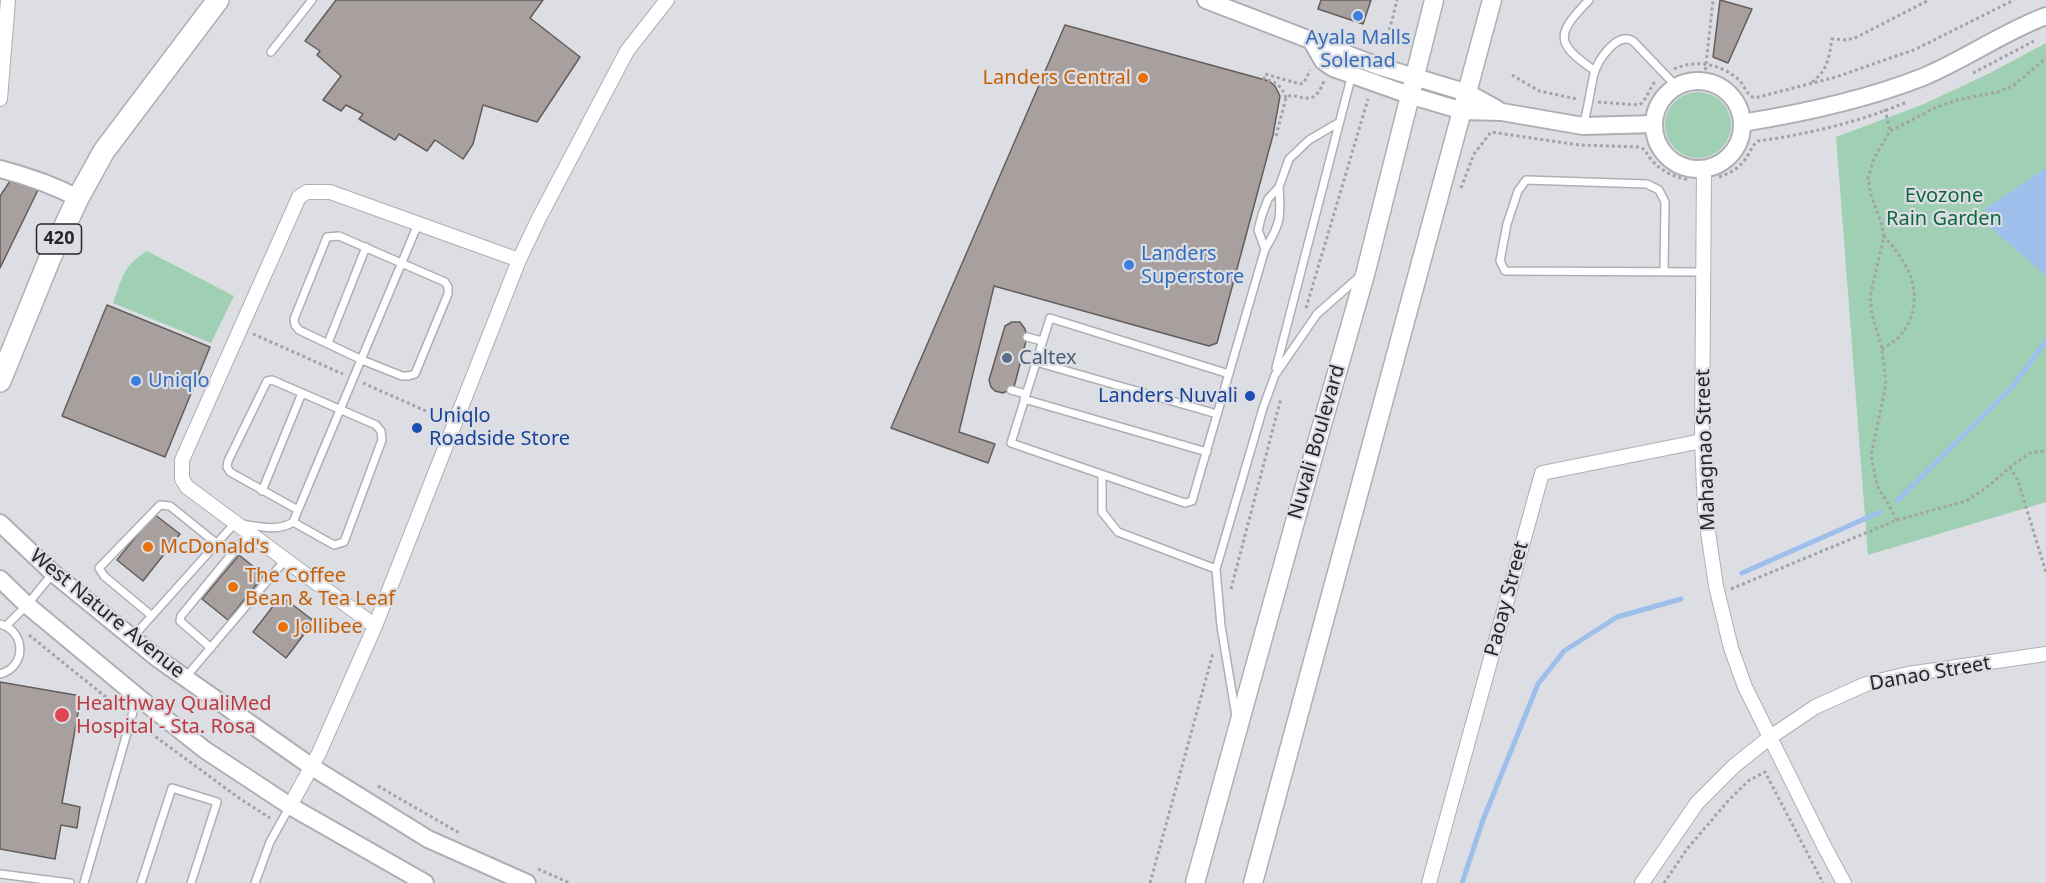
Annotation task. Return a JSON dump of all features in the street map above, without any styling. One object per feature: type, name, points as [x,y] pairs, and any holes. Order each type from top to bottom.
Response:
[{"type":"main road","name":"420","points":[[0,381],[50,258],[78,198],[104,151],[218,0]]},
{"type":"main road","name":"Nuvali Boulevard","points":[[1195,883],[1314,450],[1366,271],[1434,0]]},
{"type":"main road","points":[[1253,883],[1492,0]]},
{"type":"street","points":[[0,99],[8,0]]},
{"type":"street","points":[[290,807],[312,767],[375,626],[519,260],[537,220],[627,51],[667,0]]},
{"type":"street","points":[[1206,0],[1378,66],[1412,86]]},
{"type":"street","points":[[1742,123],[1821,109],[1879,92],[1924,76],[1969,55],[2023,24],[2046,16]]},
{"type":"street","points":[[1311,40],[1323,61],[1333,68],[1412,86],[1502,112],[1583,126],[1654,124]]},
{"type":"street","points":[[1704,82],[1713,84],[1730,95],[1741,112],[1742,134],[1738,145],[1723,162],[1712,167],[1687,168],[1673,162],[1663,152],[1656,139],[1655,117],[1660,102],[1669,92],[1686,83],[1704,82]]},
{"type":"street","name":"Mahagnao Street","points":[[1704,168],[1702,441],[1705,511],[1719,595],[1731,648],[1745,687],[1844,883]]},
{"type":"street","points":[[0,170],[29,176],[78,198]]},
{"type":"street","points":[[375,626],[187,487],[182,479],[182,459],[299,197],[307,192],[330,192],[519,260]]},
{"type":"street","name":"Paoay Street","points":[[1429,883],[1542,472],[1702,441]]},
{"type":"street","name":"West Nature Avenue","points":[[0,523],[53,573],[132,638],[312,767],[428,839],[527,883]]},
{"type":"street","name":"West Nature Avenue","points":[[0,579],[27,605],[205,750],[290,807],[426,883]]},
{"type":"street","name":"Danao Street","points":[[1642,883],[1697,802],[1734,766],[1769,738],[1815,707],[1866,684],[1908,674],[2046,654]]},
{"type":"lane","points":[[271,52],[312,0]]},
{"type":"lane","points":[[1589,0],[1569,20],[1565,41],[1566,48],[1573,56],[1594,71]]},
{"type":"lane","points":[[1583,126],[1590,101],[1594,71],[1608,50],[1621,38],[1628,38],[1677,87]]},
{"type":"lane","points":[[1238,730],[1221,626],[1216,569],[1275,375],[1352,74]]},
{"type":"lane","points":[[1265,249],[1258,230],[1268,199],[1279,187],[1289,159],[1309,140],[1338,123]]},
{"type":"lane","points":[[1664,272],[1665,202],[1659,190],[1647,184],[1526,180],[1518,191],[1507,224],[1500,261],[1505,271],[1664,272],[1703,272]]},
{"type":"lane","points":[[1229,374],[1050,318],[1011,442],[1185,503],[1192,501],[1207,452],[1265,249],[1275,234],[1281,214],[1279,187]]},
{"type":"lane","points":[[132,638],[235,523],[277,528],[293,522],[418,223]]},
{"type":"lane","points":[[339,236],[402,262],[445,282],[448,287],[448,294],[415,374],[402,376],[362,360],[299,330],[295,325],[294,319],[327,237],[339,236]]},
{"type":"lane","points":[[328,343],[366,248]]},
{"type":"lane","points":[[1275,375],[1317,314],[1366,271]]},
{"type":"lane","points":[[1027,337],[1042,341]]},
{"type":"lane","points":[[1036,362],[1217,414]]},
{"type":"lane","points":[[293,522],[334,545],[344,542],[382,440],[381,431],[376,425],[341,409],[272,380],[267,381],[227,467],[230,472],[298,510]]},
{"type":"lane","points":[[1011,390],[1025,397],[1207,452]]},
{"type":"lane","points":[[262,491],[302,393]]},
{"type":"lane","points":[[1102,474],[1102,512],[1118,532],[1216,569]]},
{"type":"lane","points":[[152,616],[104,576],[99,568],[160,505],[170,506],[216,543]]},
{"type":"lane","points":[[211,648],[180,621],[181,616],[249,533]]},
{"type":"lane","points":[[185,678],[285,560]]},
{"type":"lane","points":[[0,674],[12,668],[20,654],[18,637],[6,623],[27,605],[53,573]]},
{"type":"lane","points":[[84,883],[138,697]]},
{"type":"lane","points":[[141,883],[172,788],[217,802],[191,883]]},
{"type":"lane","points":[[255,883],[270,842],[290,807]]},
{"type":"lane","points":[[0,874],[70,883]]},
{"type":"path","points":[[1388,36],[1397,0]]},
{"type":"path","points":[[1704,82],[1713,0]]},
{"type":"path","points":[[1809,84],[1822,75],[1830,57],[1832,39],[1847,40],[1857,37],[1929,0]]},
{"type":"path","points":[[1512,75],[1539,91],[1590,101],[1640,105],[1652,84],[1664,74],[1684,64],[1706,64],[1723,70],[1740,81],[1749,96],[1755,98],[1874,65],[1916,49],[2014,0]]},
{"type":"path","points":[[1882,349],[1899,337],[1907,326],[1915,296],[1912,280],[1905,264],[1884,236],[1868,178],[1875,158],[1890,131],[1935,108],[2013,86],[2046,58]]},
{"type":"path","points":[[1276,136],[1286,98],[1280,85],[1264,79],[1265,74],[1300,84],[1304,83],[1310,70]]},
{"type":"path","points":[[1286,98],[1291,95],[1306,99],[1313,97],[1320,92],[1325,77]]},
{"type":"path","points":[[1879,92],[1886,110],[1890,131]]},
{"type":"path","points":[[1304,314],[1370,93]]},
{"type":"path","points":[[1884,236],[1870,297],[1872,314],[1882,349],[1886,384],[1871,456],[1877,485],[1897,520]]},
{"type":"path","points":[[240,329],[426,411]]},
{"type":"path","points":[[1230,593],[1282,392]]},
{"type":"path","points":[[1719,595],[1897,520],[1966,501],[2030,453],[2046,451]]},
{"type":"path","points":[[2010,467],[2018,481],[2046,572]]},
{"type":"path","points":[[6,623],[239,798],[280,824]]},
{"type":"path","points":[[1150,883],[1221,626]]},
{"type":"path","points":[[1664,883],[1687,849],[1728,801],[1748,781],[1765,772],[1823,883]]},
{"type":"path","points":[[371,782],[464,835]]},
{"type":"path","points":[[538,870],[570,883]]},
{"type":"green space","name":"Evozone Rain Garden","points":[[2046,43],[2046,502],[1868,555],[1836,137],[1924,104]]},
{"type":"green space","points":[[1691,92],[1705,92],[1717,97],[1726,106],[1731,125],[1729,138],[1722,149],[1705,158],[1691,158],[1679,153],[1670,144],[1665,132],[1665,118],[1670,106],[1679,97]]},
{"type":"green space","points":[[147,251],[234,296],[211,343],[113,303],[128,267]]},
{"type":"water","points":[[2046,168],[2046,276],[1992,229],[1985,209]]},
{"type":"building","points":[[336,0],[543,0],[530,18],[580,57],[537,122],[483,105],[473,144],[463,159],[435,140],[427,151],[399,134],[395,140],[359,119],[363,114],[346,105],[341,111],[323,100],[341,76],[317,55],[320,51],[305,41]]},
{"type":"building","points":[[1321,0],[1371,0],[1363,24],[1318,9]]},
{"type":"building","points":[[1720,0],[1752,9],[1728,63],[1713,57]]},
{"type":"building","points":[[1065,25],[1269,81],[1275,86],[1280,96],[1273,135],[1217,343],[1209,346],[994,286],[959,432],[995,444],[988,463],[891,428]]},
{"type":"building","points":[[10,181],[38,190],[0,268],[0,196]]},
{"type":"building","name":"Uniqlo","points":[[107,305],[210,347],[165,457],[62,416]]},
{"type":"building","points":[[1012,322],[1020,322],[1027,337],[1014,387],[1003,393],[995,391],[989,380],[1005,326]]},
{"type":"building","name":"McDonald's","points":[[154,514],[180,534],[143,581],[117,560]]},
{"type":"building","name":"The Coffee Bean & Tea Leaf","points":[[239,555],[264,575],[228,620],[202,599]]},
{"type":"building","name":"Jollibee","points":[[281,596],[314,621],[286,658],[253,632]]},
{"type":"building","points":[[0,682],[81,696],[62,803],[80,807],[77,828],[61,825],[55,859],[0,849]]},
{"type":"waterway","points":[[1898,500],[2012,387],[2046,341]]},
{"type":"waterway","points":[[1742,573],[1880,512]]},
{"type":"waterway","points":[[1462,883],[1483,820],[1538,684],[1564,651],[1617,617],[1681,599]]},
{"type":"place","name":"Ayala Malls Solenad","points":[[1358,16]]},
{"type":"place","name":"Landers Central","points":[[1143,78]]},
{"type":"place","name":"Landers Superstore","points":[[1129,265]]},
{"type":"place","name":"Caltex","points":[[1007,358]]},
{"type":"place","name":"Uniqlo","points":[[136,381]]},
{"type":"place","name":"Landers Nuvali","points":[[1250,396]]},
{"type":"place","name":"Uniqlo Roadside Store","points":[[417,428]]},
{"type":"place","name":"McDonald's","points":[[148,547]]},
{"type":"place","name":"The Coffee Bean & Tea Leaf","points":[[233,587]]},
{"type":"place","name":"Jollibee","points":[[283,627]]},
{"type":"place","name":"Healthway QualiMed Hospital - Sta. Rosa","points":[[62,715]]}]
